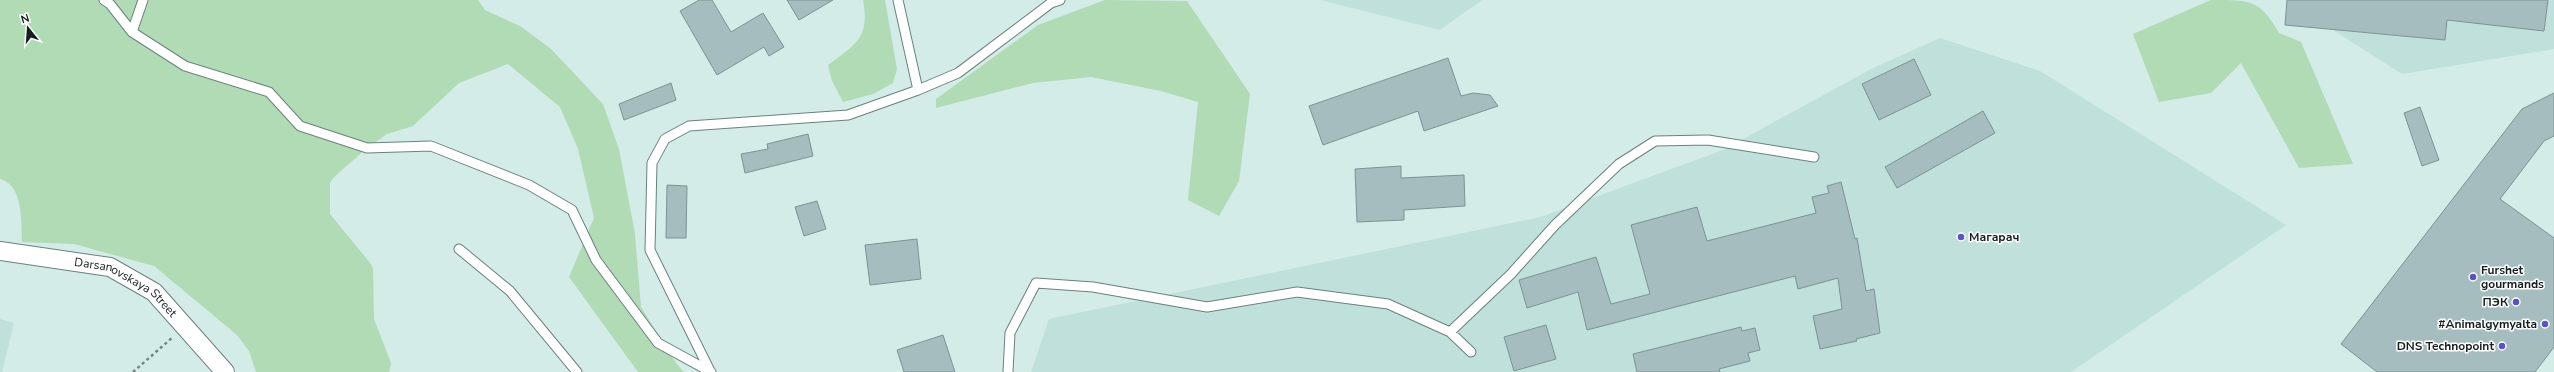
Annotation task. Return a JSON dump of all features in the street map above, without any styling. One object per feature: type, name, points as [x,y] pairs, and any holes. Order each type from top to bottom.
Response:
[{"type":"street","name":"Darsanovskaya Street","points":[[0,251],[110,267],[154,292],[225,372]]},
{"type":"lane","points":[[104,0],[132,32],[185,66],[269,92],[300,126],[366,148],[431,146],[530,185],[572,210],[596,260],[658,343],[710,372]]},
{"type":"lane","points":[[132,32],[143,0]]},
{"type":"lane","points":[[898,0],[918,90]]},
{"type":"lane","points":[[710,372],[650,250],[652,163],[665,139],[689,126],[848,115],[918,90],[958,72],[1051,3],[1060,0]]},
{"type":"lane","points":[[1450,332],[1511,274],[1555,225],[1619,164],[1655,141],[1708,140],[1814,157]]},
{"type":"lane","points":[[459,249],[510,291],[577,372]]},
{"type":"lane","points":[[1008,372],[1010,333],[1036,283],[1093,287],[1207,307],[1297,292],[1388,304],[1450,332],[1471,352]]},
{"type":"path","points":[[133,372],[185,326]]},
{"type":"shaded area","points":[[1320,0],[1482,0],[1440,30]]},
{"type":"shaded area","points":[[2286,0],[2554,0],[2554,49],[2402,74]]},
{"type":"shaded area","points":[[1940,38],[2040,71],[2286,225],[2071,372],[1031,372],[1049,319],[1541,217],[1723,150],[1873,68]]},
{"type":"shaded area","points":[[0,319],[14,323],[2,372],[0,372]]},
{"type":"green space","points":[[0,0],[478,0],[485,10],[520,26],[550,48],[603,104],[619,149],[635,234],[641,307],[676,363],[684,372],[638,372],[569,277],[594,218],[578,149],[560,107],[508,64],[459,83],[413,126],[387,134],[367,148],[333,178],[330,183],[330,214],[371,264],[373,269],[374,319],[391,363],[389,372],[256,372],[249,351],[237,335],[154,266],[74,244],[22,242],[20,206],[17,197],[8,183],[0,179]]},
{"type":"green space","points":[[863,0],[885,0],[897,69],[893,83],[873,94],[843,102],[832,81],[828,65],[859,39],[864,23],[865,13]]},
{"type":"green space","points":[[1105,0],[1187,1],[1250,94],[1239,181],[1219,216],[1188,200],[1198,102],[1161,91],[1091,77],[1033,83],[936,108],[936,99],[1038,25]]},
{"type":"green space","points":[[2211,0],[2236,1],[2253,4],[2266,14],[2279,33],[2301,42],[2353,164],[2299,168],[2241,63],[2211,93],[2159,102],[2133,34]]},
{"type":"building","points":[[699,0],[712,0],[731,32],[763,13],[784,47],[769,56],[764,47],[717,75],[680,11]]},
{"type":"building","points":[[787,0],[833,0],[799,20]]},
{"type":"building","points":[[2287,0],[2548,0],[2544,31],[2447,20],[2445,40],[2285,25]]},
{"type":"building","points":[[1448,58],[1461,96],[1473,93],[1490,95],[1498,106],[1424,131],[1418,111],[1323,145],[1309,106]]},
{"type":"building","points":[[1914,59],[1931,95],[1879,120],[1862,84]]},
{"type":"building","points":[[671,83],[676,100],[624,120],[619,104]]},
{"type":"building","name":"Furshet gourmands","points":[[2554,93],[2554,136],[2544,141],[2500,199],[2554,238],[2554,347],[2535,372],[2377,372],[2341,344],[2522,109]]},
{"type":"building","points":[[2420,107],[2439,160],[2422,166],[2404,113]]},
{"type":"building","points":[[1983,111],[1995,133],[1897,188],[1885,167]]},
{"type":"building","points":[[808,134],[813,156],[745,173],[741,154],[768,149],[767,144]]},
{"type":"building","points":[[1401,166],[1401,178],[1464,175],[1465,206],[1404,210],[1404,220],[1357,222],[1355,169]]},
{"type":"building","points":[[1841,182],[1855,239],[1857,238],[1866,291],[1874,289],[1880,333],[1856,339],[1857,341],[1820,349],[1813,316],[1842,309],[1838,278],[1798,289],[1795,276],[1587,330],[1578,292],[1527,308],[1519,280],[1596,257],[1611,304],[1650,294],[1631,225],[1697,207],[1707,241],[1816,213],[1812,197],[1829,193],[1827,186]]},
{"type":"building","points":[[667,185],[687,186],[686,238],[666,238]]},
{"type":"building","points":[[817,201],[826,229],[804,236],[795,207]]},
{"type":"building","points":[[917,239],[921,279],[870,285],[865,245]]},
{"type":"building","points":[[1546,325],[1556,359],[1514,371],[1504,337]]},
{"type":"building","points":[[1741,327],[1742,331],[1755,328],[1760,350],[1748,353],[1750,361],[1719,369],[1720,372],[1637,372],[1633,354]]},
{"type":"building","points":[[943,335],[955,372],[904,372],[897,350]]},
{"type":"place","name":"Магарач","points":[[1961,237]]},
{"type":"place","name":"Furshet gourmands","points":[[2473,277]]},
{"type":"place","name":"ПЭК","points":[[2516,302]]},
{"type":"place","name":"#Animalgymyalta","points":[[2545,324]]},
{"type":"place","name":"DNS Technopoint","points":[[2502,346]]}]
